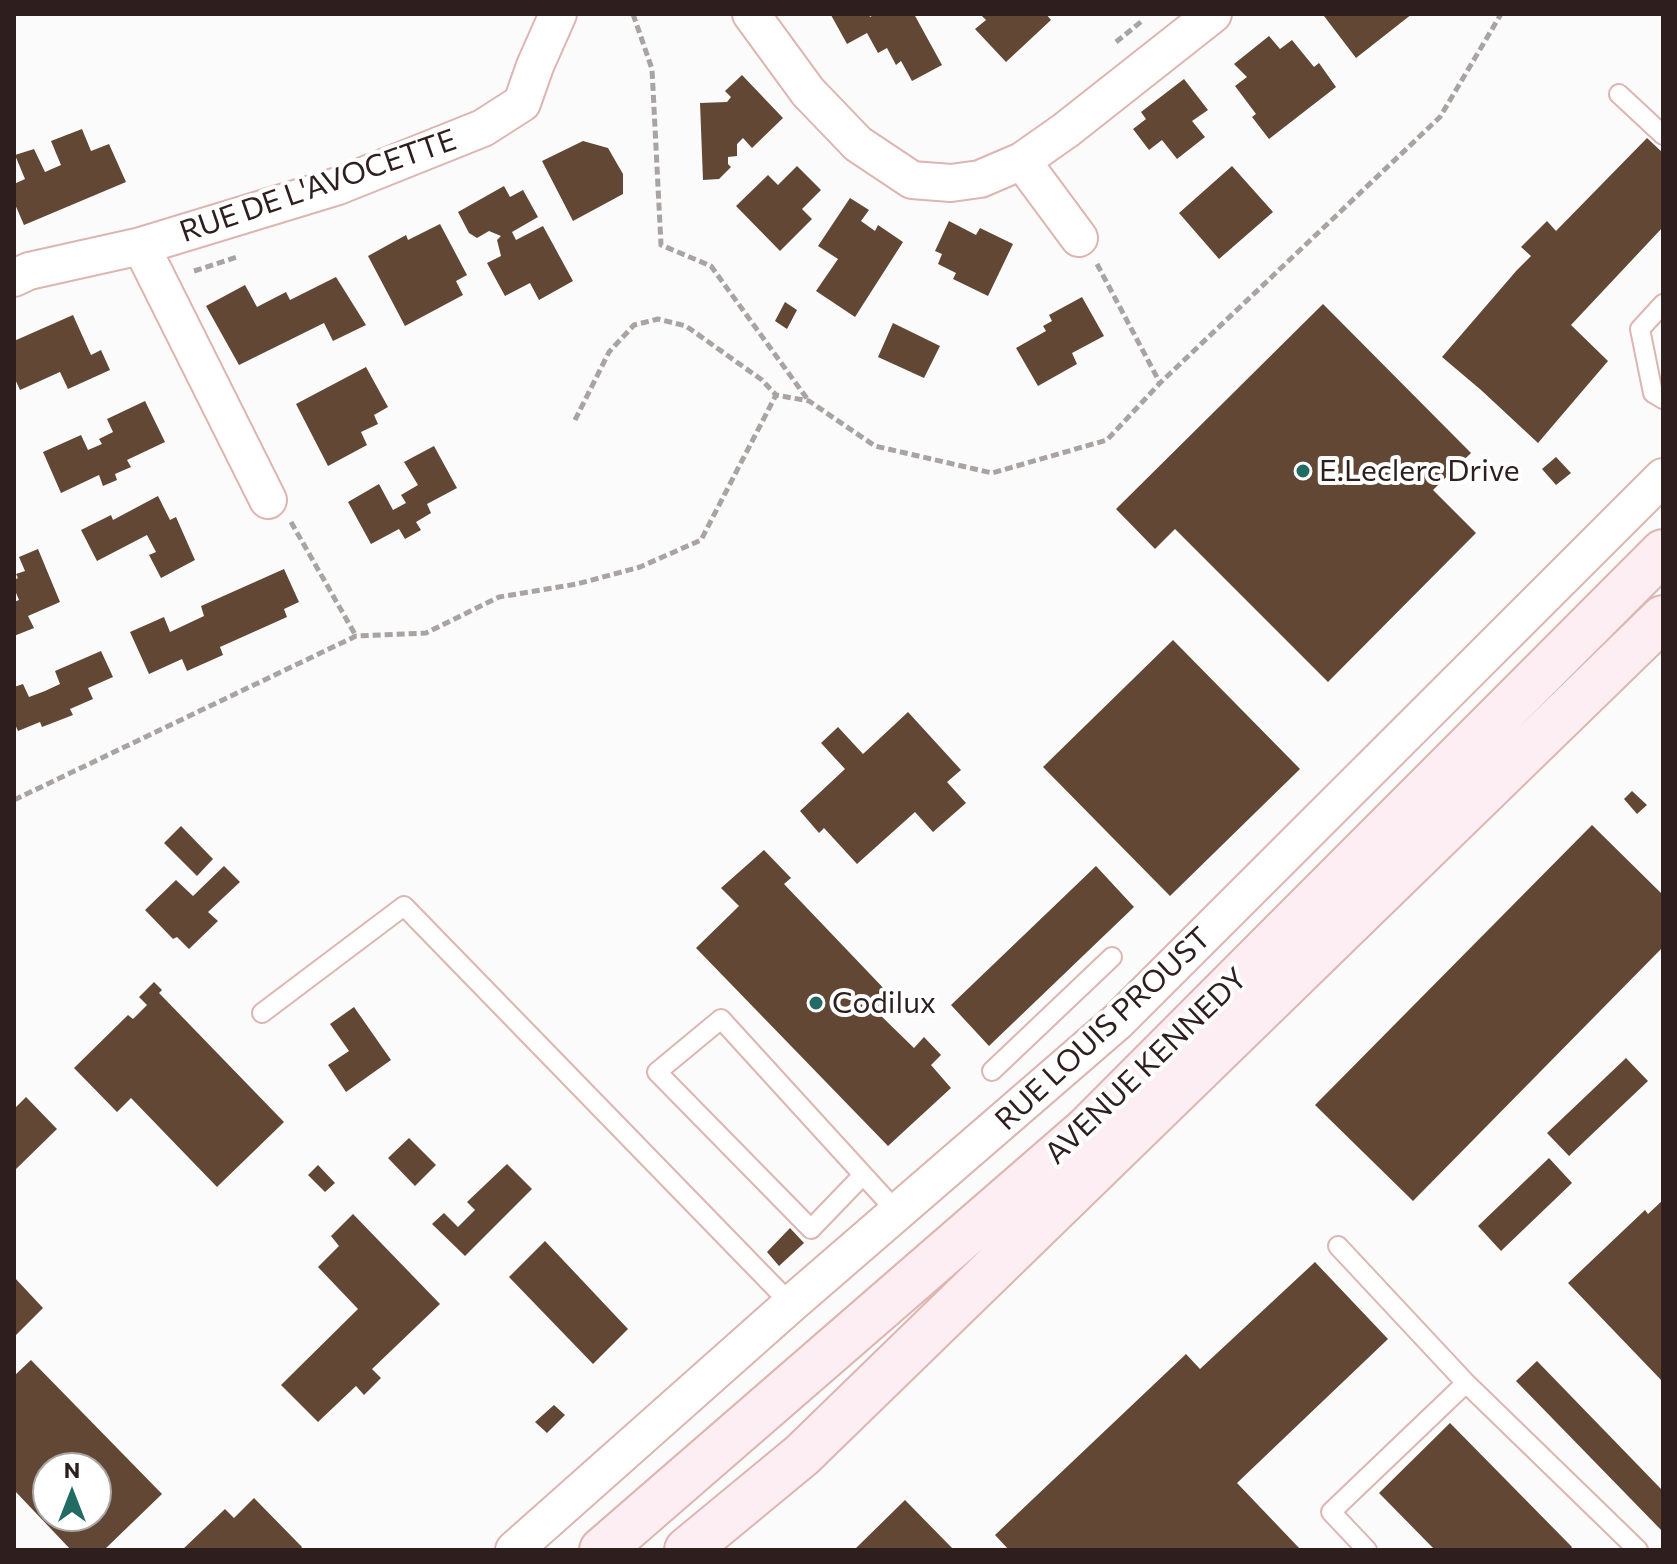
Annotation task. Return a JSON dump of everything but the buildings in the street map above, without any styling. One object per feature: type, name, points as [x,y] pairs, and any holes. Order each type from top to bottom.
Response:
[{"type":"main road","name":"AVENUE KENNEDY","points":[[602,1550],[1086,1130],[1663,552]]},
{"type":"main road","name":"AVENUE KENNEDY","points":[[687,1550],[802,1455],[1663,618]]},
{"type":"street","name":"RUE DE L'AVOCETTE","points":[[14,278],[29,271],[141,246],[338,186],[483,128],[522,103],[558,14]]},
{"type":"street","points":[[751,14],[808,92],[858,144],[912,180],[951,183],[980,179],[1022,161],[1213,14]]},
{"type":"street","points":[[1022,161],[1079,238]]},
{"type":"street","points":[[141,246],[268,500]]},
{"type":"street","name":"RUE LOUIS PROUST","points":[[514,1550],[791,1304],[1117,1022],[1663,477]]},
{"type":"lane","points":[[1619,94],[1663,135]]},
{"type":"lane","points":[[1663,304],[1640,329],[1653,393],[1663,399]]},
{"type":"lane","points":[[262,1013],[404,906],[791,1304]]},
{"type":"lane","points":[[992,1071],[1112,957]]},
{"type":"lane","points":[[863,1175],[811,1229],[657,1072],[721,1019],[898,1213]]},
{"type":"lane","points":[[1338,1246],[1466,1383],[1637,1550]]},
{"type":"lane","points":[[1367,1550],[1331,1512],[1466,1383]]},
{"type":"path","points":[[633,14],[652,69],[661,245],[711,266],[809,401],[875,446],[992,473],[1107,440],[1160,383],[1440,117],[1501,14]]},
{"type":"path","points":[[1105,51],[1152,14]]},
{"type":"path","points":[[1079,238],[1088,246],[1160,383]]},
{"type":"path","points":[[575,420],[609,352],[634,325],[658,319],[686,326],[762,380],[776,395],[809,401]]},
{"type":"path","points":[[14,800],[356,636],[426,633],[499,597],[577,584],[640,567],[701,540],[776,395]]},
{"type":"path","points":[[268,500],[290,520],[356,636]]},
{"type":"place","name":"E.Leclerc Drive","points":[[1303,471]]},
{"type":"place","name":"Codilux","points":[[816,1003]]}]
